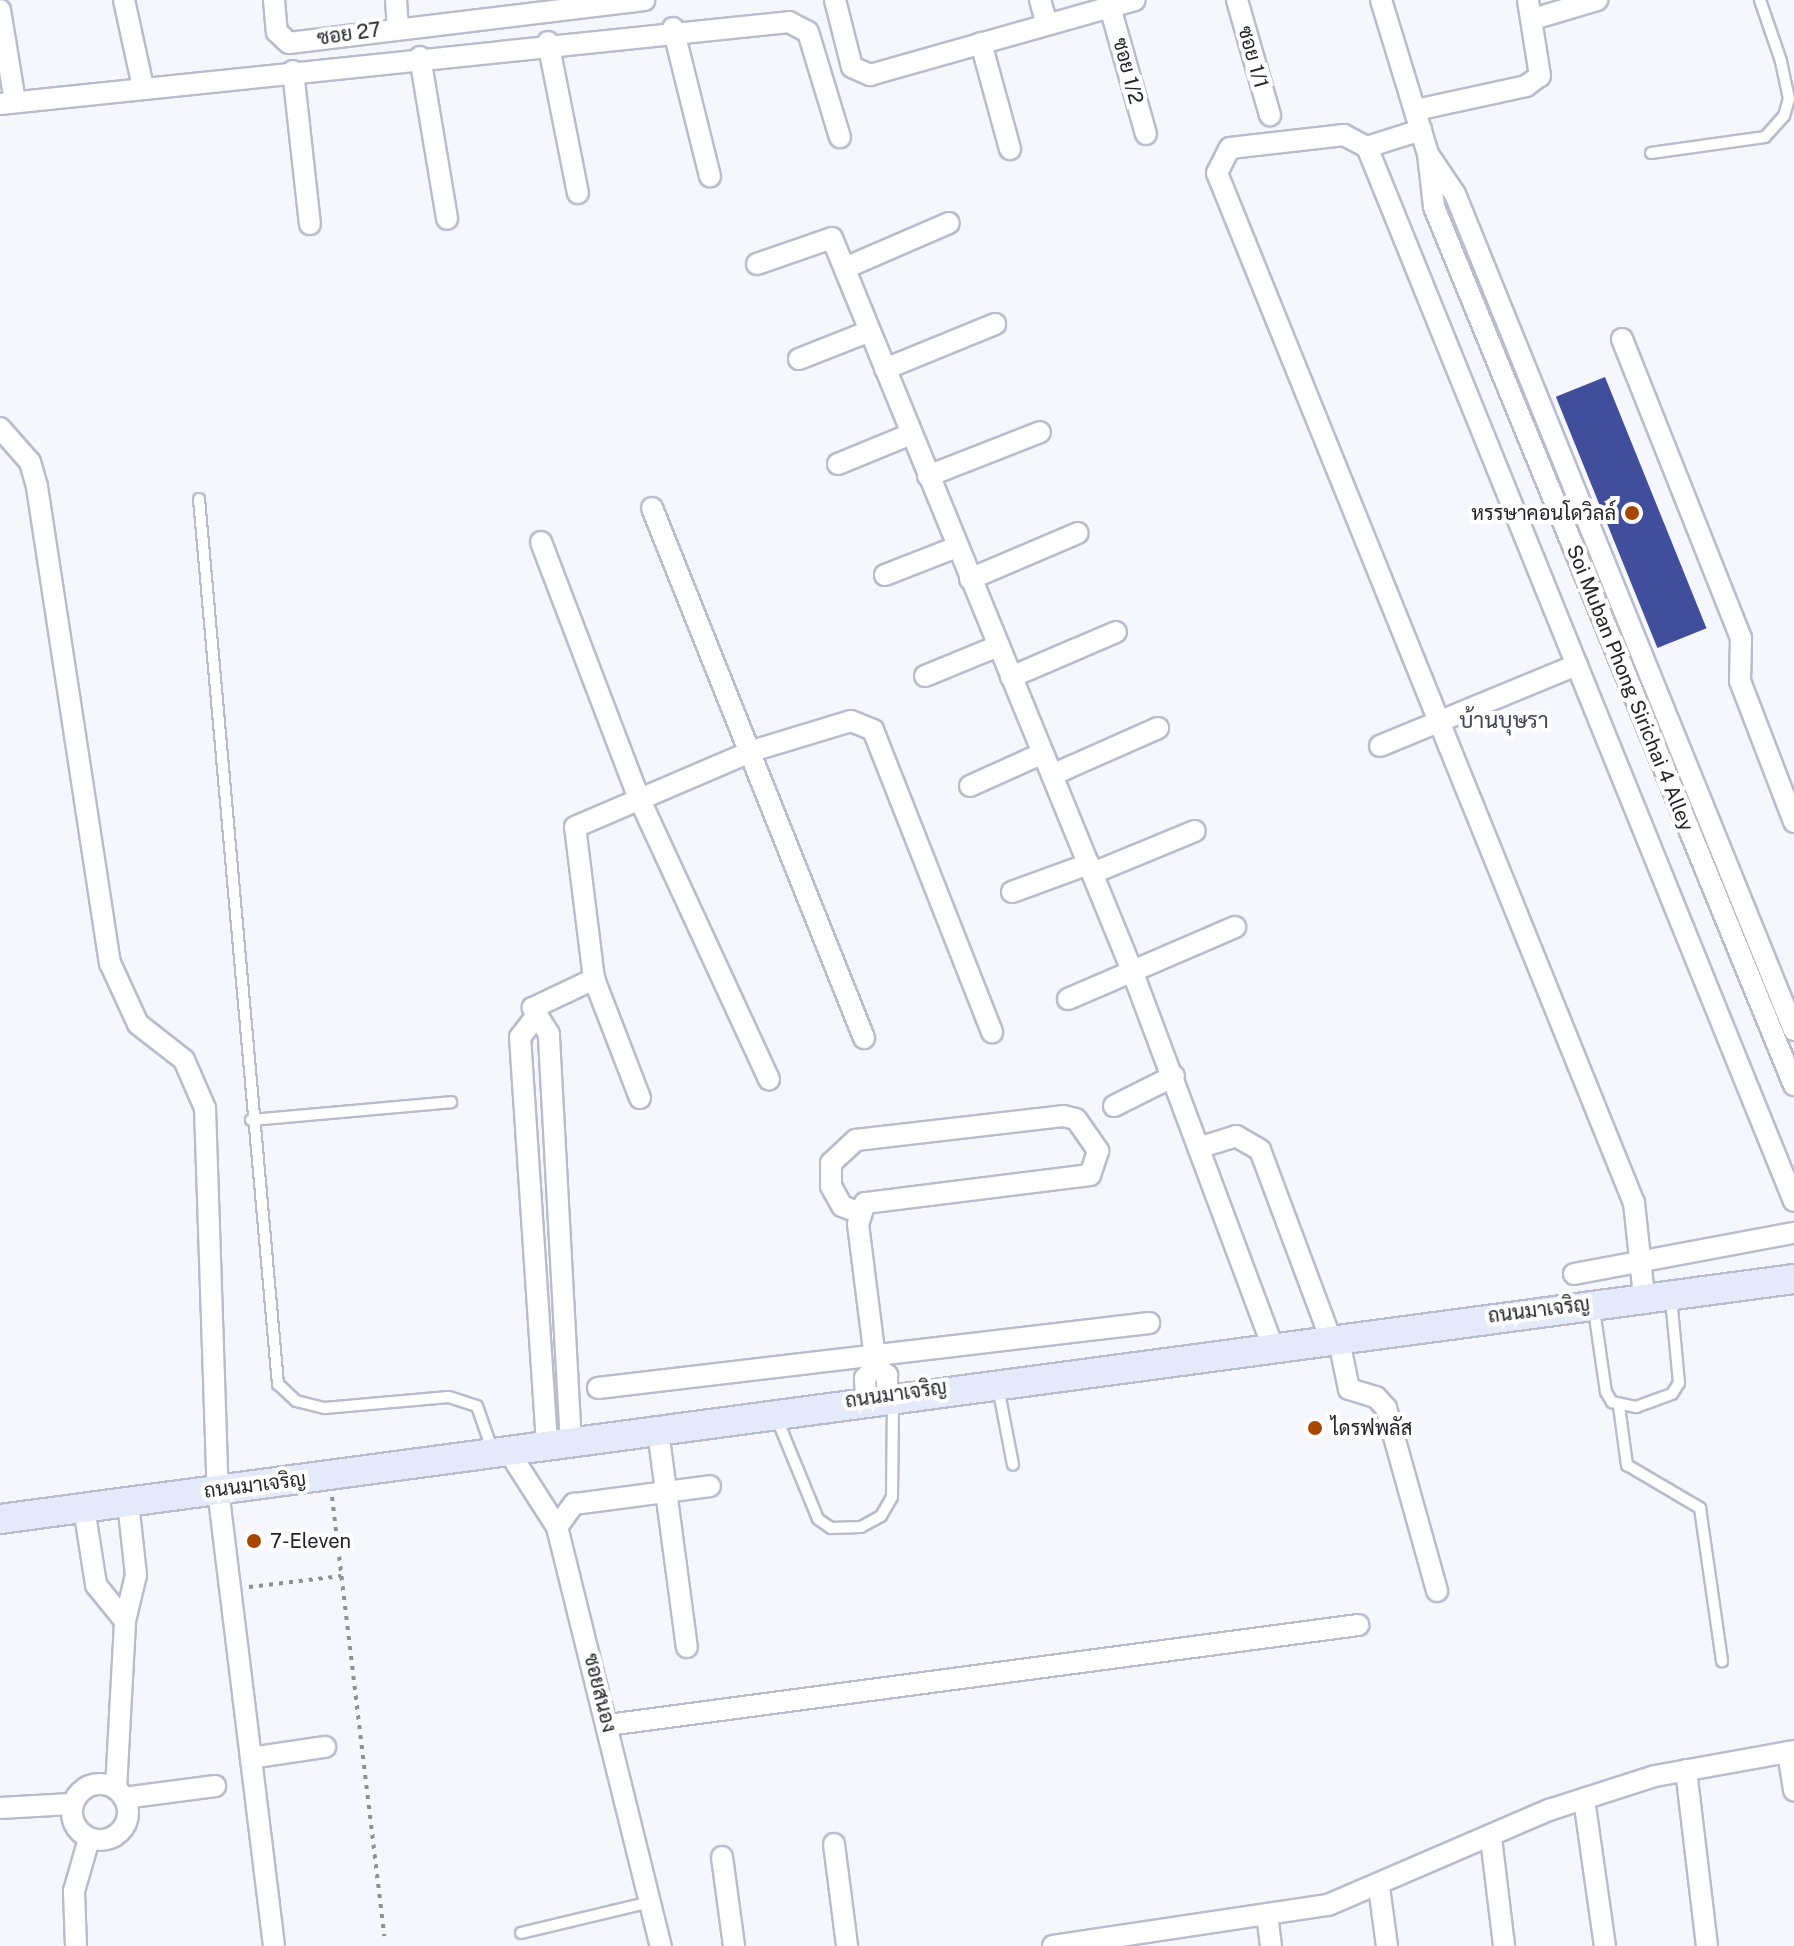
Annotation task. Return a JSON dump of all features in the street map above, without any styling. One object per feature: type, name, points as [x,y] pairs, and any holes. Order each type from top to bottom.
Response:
[{"type":"main road","name":"ถนนมาเจริญ","points":[[0,1519],[559,1445],[882,1396],[1794,1279]]},
{"type":"street","points":[[124,0],[143,87]]},
{"type":"street","name":"ซอย 27","points":[[274,0],[277,32],[289,43],[398,27],[396,0]]},
{"type":"street","points":[[398,27],[517,7],[636,0]]},
{"type":"street","points":[[835,0],[852,67],[861,73],[1135,0]]},
{"type":"street","points":[[1040,0],[1047,24]]},
{"type":"street","name":"ซอย 1/1","points":[[1237,0],[1270,115]]},
{"type":"street","name":"Soi Muban Phong Sirichai 4 Alley","points":[[1381,0],[1428,154],[1434,207],[1794,1085]]},
{"type":"street","points":[[1416,110],[1526,86],[1540,76],[1530,10],[1597,0]]},
{"type":"street","name":"ซอย 1/2","points":[[1110,7],[1146,134]]},
{"type":"street","points":[[0,10],[8,103],[673,28],[800,25],[840,137]]},
{"type":"street","points":[[673,28],[710,176]]},
{"type":"street","points":[[548,42],[578,193]]},
{"type":"street","points":[[981,43],[1010,149]]},
{"type":"street","points":[[420,57],[447,219]]},
{"type":"street","points":[[293,71],[310,224]]},
{"type":"street","points":[[1367,147],[1421,130]]},
{"type":"street","points":[[1657,1295],[1644,1264],[1634,1203],[1444,719],[1217,173],[1230,148],[1344,135],[1367,147],[1794,1201]]},
{"type":"street","name":"Soi Muban Phong Sirichai 4 Alley","points":[[1428,154],[1455,194],[1794,1030]]},
{"type":"street","points":[[845,268],[949,223]]},
{"type":"street","points":[[757,264],[832,238],[1174,1076],[1272,1345]]},
{"type":"street","points":[[885,369],[995,324]]},
{"type":"street","points":[[799,359],[870,331]]},
{"type":"street","points":[[1622,339],[1741,638],[1740,681],[1794,822]]},
{"type":"street","points":[[0,428],[30,462],[37,487],[110,963],[138,1024],[184,1060],[205,1108],[218,1490],[274,1946]]},
{"type":"street","points":[[928,476],[1040,432]]},
{"type":"street","points":[[838,464],[911,434]]},
{"type":"street","points":[[652,508],[752,751],[864,1038]]},
{"type":"street","points":[[970,579],[1078,533]]},
{"type":"street","points":[[541,542],[639,798],[769,1079]]},
{"type":"street","points":[[885,575],[957,547]]},
{"type":"street","points":[[1011,677],[1116,632]]},
{"type":"street","points":[[1614,651],[1635,641]]},
{"type":"street","points":[[925,676],[998,646]]},
{"type":"street","points":[[1380,746],[1577,665]]},
{"type":"street","points":[[640,1098],[594,979],[575,827],[752,751],[851,721],[873,730],[992,1032]]},
{"type":"street","points":[[1052,775],[1158,728]]},
{"type":"street","points":[[970,786],[1043,753]]},
{"type":"street","points":[[1012,892],[1091,869],[1195,831]]},
{"type":"street","points":[[1068,999],[1235,927]]},
{"type":"street","points":[[559,1445],[520,1037],[535,1018],[539,1001],[594,979]]},
{"type":"street","points":[[535,1018],[549,1034],[559,1445]]},
{"type":"street","points":[[1114,1106],[1174,1076]]},
{"type":"street","points":[[1063,1116],[1076,1119],[1098,1151],[1090,1175],[877,1198],[857,1212],[842,1206],[831,1186],[831,1163],[856,1140],[1063,1116]]},
{"type":"street","points":[[1201,1147],[1236,1136],[1260,1150],[1334,1336],[1349,1389],[1376,1397],[1386,1408],[1437,1591]]},
{"type":"street","points":[[857,1212],[876,1361],[887,1375],[882,1396]]},
{"type":"street","points":[[1574,1274],[1644,1264],[1794,1233]]},
{"type":"street","points":[[598,1388],[876,1361],[1149,1323]]},
{"type":"street","points":[[658,1431],[663,1492],[687,1647]]},
{"type":"street","name":"ซอยสนอง","points":[[501,1453],[557,1527],[661,1946]]},
{"type":"street","points":[[557,1527],[574,1504],[710,1486]]},
{"type":"street","points":[[89,1839],[121,1831],[125,1621],[136,1575],[128,1502]]},
{"type":"street","points":[[84,1508],[96,1585],[125,1621]]},
{"type":"street","points":[[608,1725],[1358,1625]]},
{"type":"street","points":[[251,1758],[325,1747]]},
{"type":"street","points":[[1055,1946],[1158,1938],[1379,1887],[1584,1799],[1686,1770],[1791,1751],[1794,1791]]},
{"type":"street","points":[[1686,1770],[1707,1946]]},
{"type":"street","points":[[0,1808],[71,1804],[94,1785],[120,1794],[215,1786]]},
{"type":"street","points":[[1584,1799],[1605,1946]]},
{"type":"street","points":[[71,1804],[73,1821],[89,1839]]},
{"type":"street","points":[[1491,1838],[1504,1946]]},
{"type":"street","points":[[76,1946],[74,1891],[89,1839]]},
{"type":"street","points":[[834,1844],[847,1946]]},
{"type":"street","points":[[722,1857],[734,1946]]},
{"type":"street","points":[[1379,1887],[1387,1946]]},
{"type":"street","points":[[1267,1914],[1271,1946]]},
{"type":"lane","points":[[1651,153],[1765,137],[1784,116],[1789,99],[1781,61],[1760,0]]},
{"type":"lane","points":[[199,499],[251,1120],[278,1384],[296,1401],[325,1408],[449,1397],[477,1406],[501,1453]]},
{"type":"lane","points":[[251,1120],[451,1102]]},
{"type":"lane","points":[[1619,1406],[1660,1400],[1679,1383],[1657,1295]]},
{"type":"lane","points":[[1593,1303],[1606,1392],[1619,1406],[1627,1465],[1700,1508],[1722,1661]]},
{"type":"lane","points":[[997,1381],[1013,1465]]},
{"type":"lane","points":[[775,1413],[818,1519],[831,1528],[861,1527],[881,1516],[892,1497],[882,1396]]},
{"type":"lane","points":[[521,1933],[650,1902]]},
{"type":"path","points":[[329,1476],[384,1936]]},
{"type":"path","points":[[230,1590],[341,1576]]},
{"type":"building","name":"หรรษาคอนโดวิลล์","points":[[1605,377],[1707,628],[1657,648],[1556,397]]},
{"type":"place","name":"หรรษาคอนโดวิลล์","points":[[1632,513]]},
{"type":"place","name":"ไดรฟพลัส","points":[[1315,1428]]},
{"type":"place","name":"7-Eleven","points":[[254,1541]]},
{"type":"district","name":"บ้านบุษรา","points":[[1504,721]]}]
